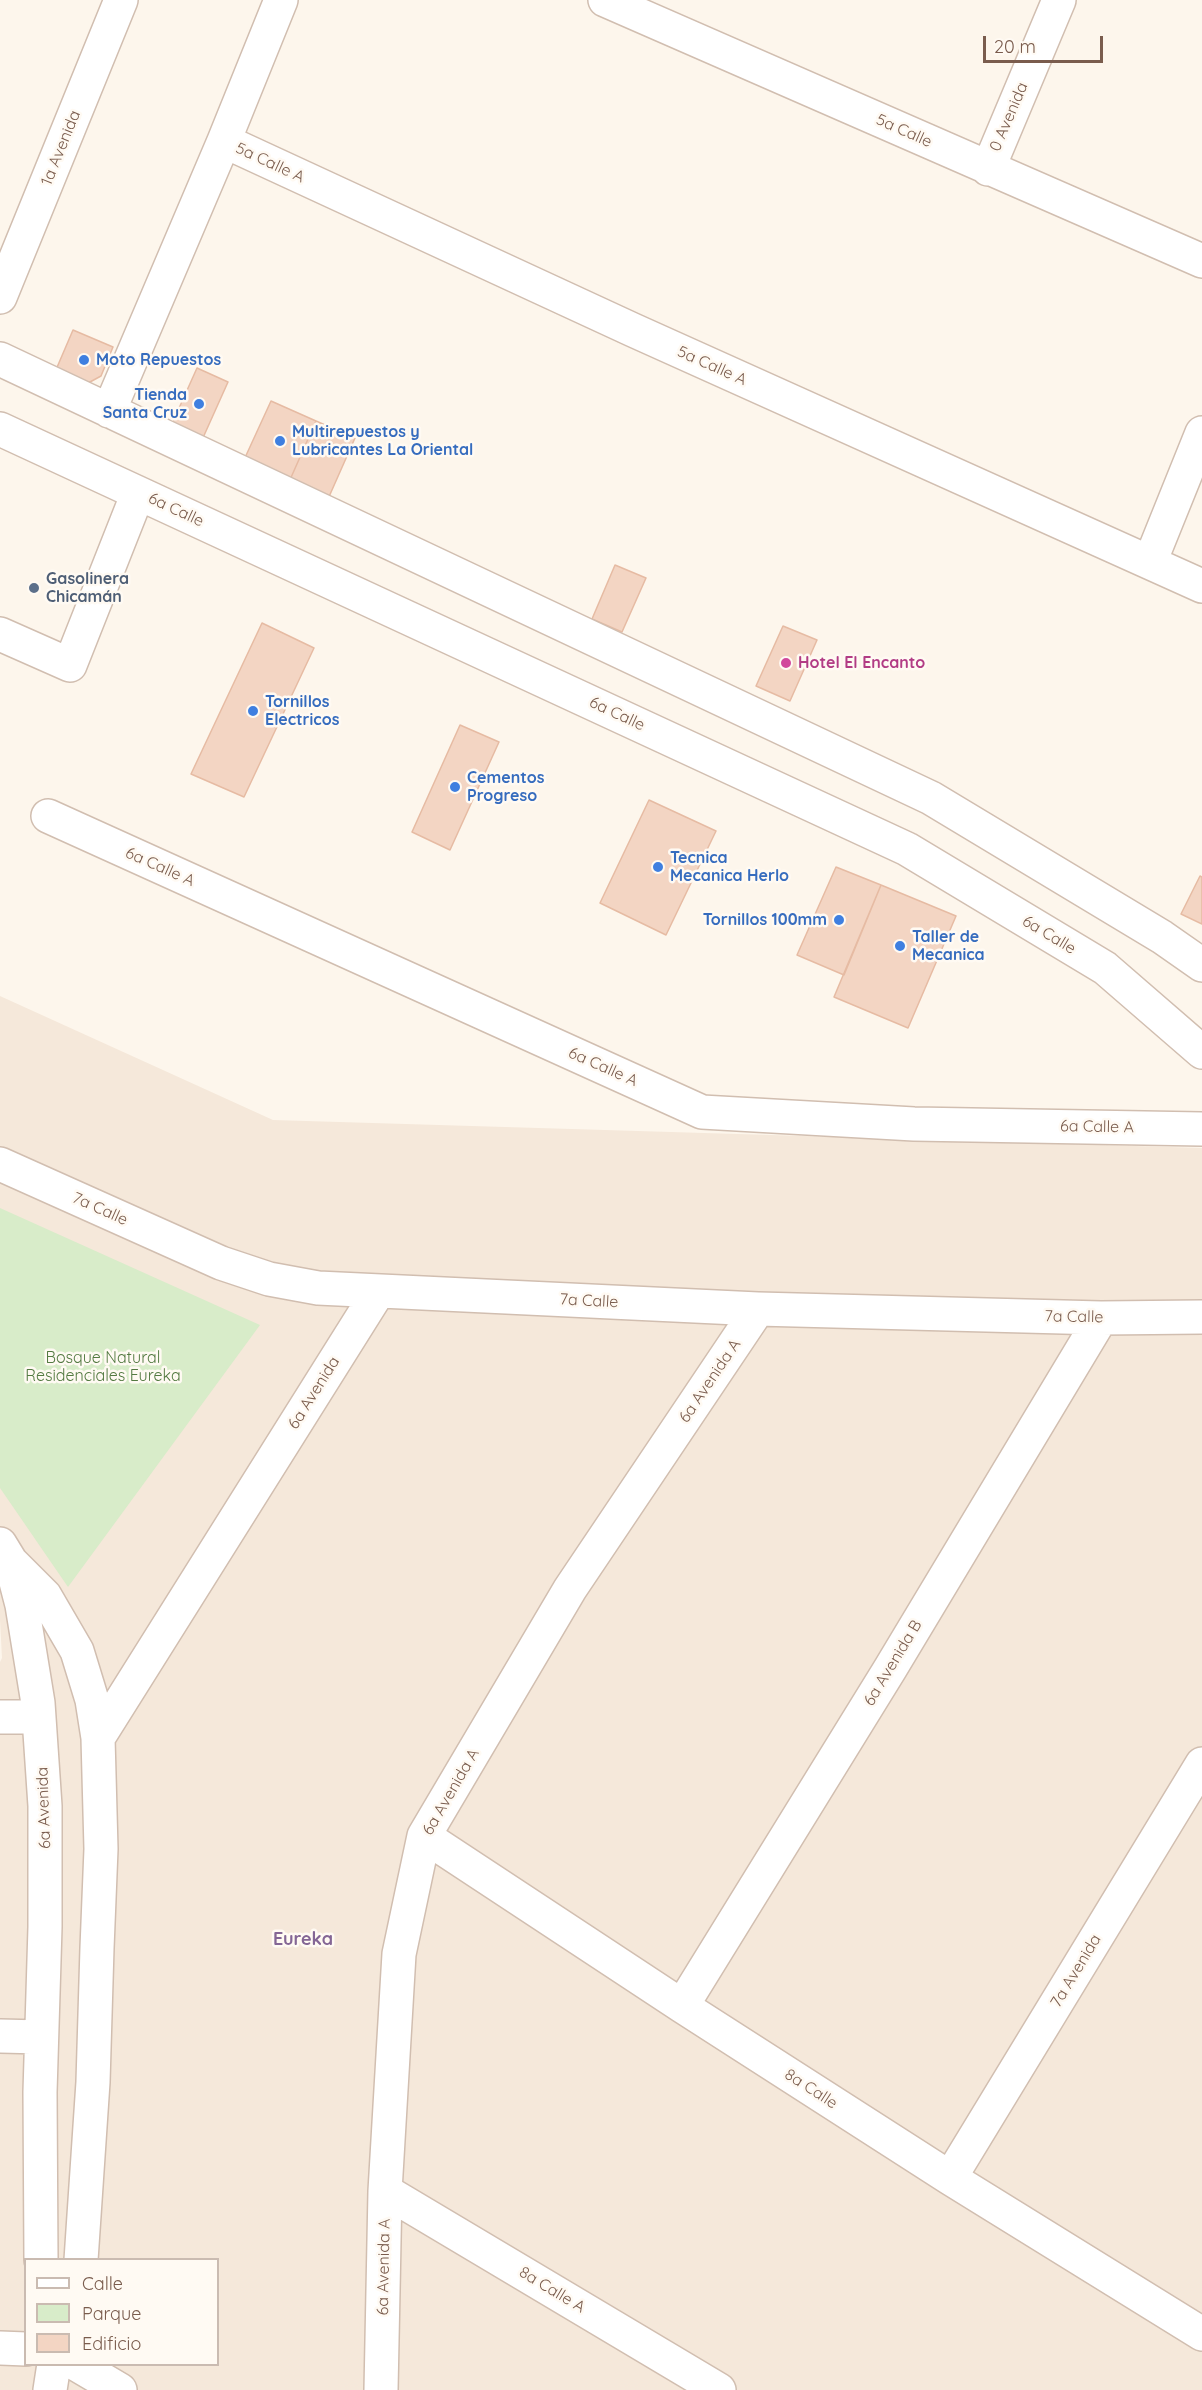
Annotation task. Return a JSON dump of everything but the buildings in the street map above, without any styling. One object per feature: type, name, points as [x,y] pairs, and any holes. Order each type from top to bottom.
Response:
[{"type":"street","name":"1a Avenida","points":[[0,297],[121,0]]},
{"type":"street","points":[[109,411],[224,141],[281,0]]},
{"type":"street","name":"5a Calle","points":[[605,0],[756,64],[1202,261]]},
{"type":"street","name":"0 Avenida","points":[[988,168],[1059,0]]},
{"type":"street","name":"5a Calle A","points":[[224,141],[643,335],[1202,586]]},
{"type":"street","points":[[0,359],[931,798],[1162,937],[1202,965]]},
{"type":"street","name":"6a Calle","points":[[0,429],[907,849],[1105,968],[1202,1052]]},
{"type":"street","points":[[1150,562],[1202,433]]},
{"type":"street","points":[[0,634],[70,665],[138,493]]},
{"type":"street","name":"6a Calle A","points":[[48,816],[702,1112],[914,1124],[1202,1128]]},
{"type":"street","name":"7a Calle","points":[[0,1164],[231,1267],[269,1279],[309,1286],[378,1292],[758,1309],[1101,1318],[1202,1317]]},
{"type":"street","name":"6a Avenida","points":[[98,1738],[378,1292]]},
{"type":"street","name":"6a Avenida A","points":[[381,2390],[385,2191],[399,1954],[424,1836],[570,1589],[758,1309]]},
{"type":"street","name":"6a Avenida B","points":[[682,2006],[891,1669],[1101,1318]]},
{"type":"street","name":"6a Avenida","points":[[5,1553],[45,1596],[77,1651],[92,1700],[98,1738],[100,1849],[93,2082],[81,2258]]},
{"type":"street","name":"6a Avenida","points":[[5,1553],[22,1605],[39,1717],[45,1806],[40,2258]]},
{"type":"street","points":[[0,1717],[39,1717]]},
{"type":"street","name":"7a Avenida","points":[[950,2178],[1202,1764]]},
{"type":"street","name":"8a Calle","points":[[424,1836],[682,2006],[950,2178],[1202,2334]]},
{"type":"street","points":[[0,2036],[41,2037]]},
{"type":"street","name":"8a Calle A","points":[[385,2191],[719,2390]]},
{"type":"street","points":[[0,2348],[24,2349]]},
{"type":"street","points":[[50,2390],[54,2366]]},
{"type":"street","points":[[79,2366],[120,2390]]},
{"type":"shaded area","points":[[0,996],[273,1120],[1202,1148],[1202,2390],[0,2390],[0,1662],[2,1658],[0,1620]]},
{"type":"green space","name":"Bosque Natural Residenciales Eureka","points":[[0,1208],[260,1325],[68,1587],[0,1488]]},
{"type":"place","name":"Moto Repuestos","points":[[84,360]]},
{"type":"place","name":"Tienda Santa Cruz","points":[[199,404]]},
{"type":"place","name":"Multirepuestos y Lubricantes La Oriental","points":[[280,441]]},
{"type":"place","name":"Gasolinera Chicamán","points":[[34,588]]},
{"type":"place","name":"Hotel El Encanto","points":[[786,663]]},
{"type":"place","name":"Tornillos Electricos","points":[[253,711]]},
{"type":"place","name":"Cementos Progreso","points":[[455,787]]},
{"type":"place","name":"Tecnica Mecanica Herlo","points":[[658,867]]},
{"type":"place","name":"Tornillos 100mm","points":[[839,920]]},
{"type":"place","name":"Taller de Mecanica","points":[[900,946]]},
{"type":"district","name":"Eureka","points":[[303,1940]]}]
